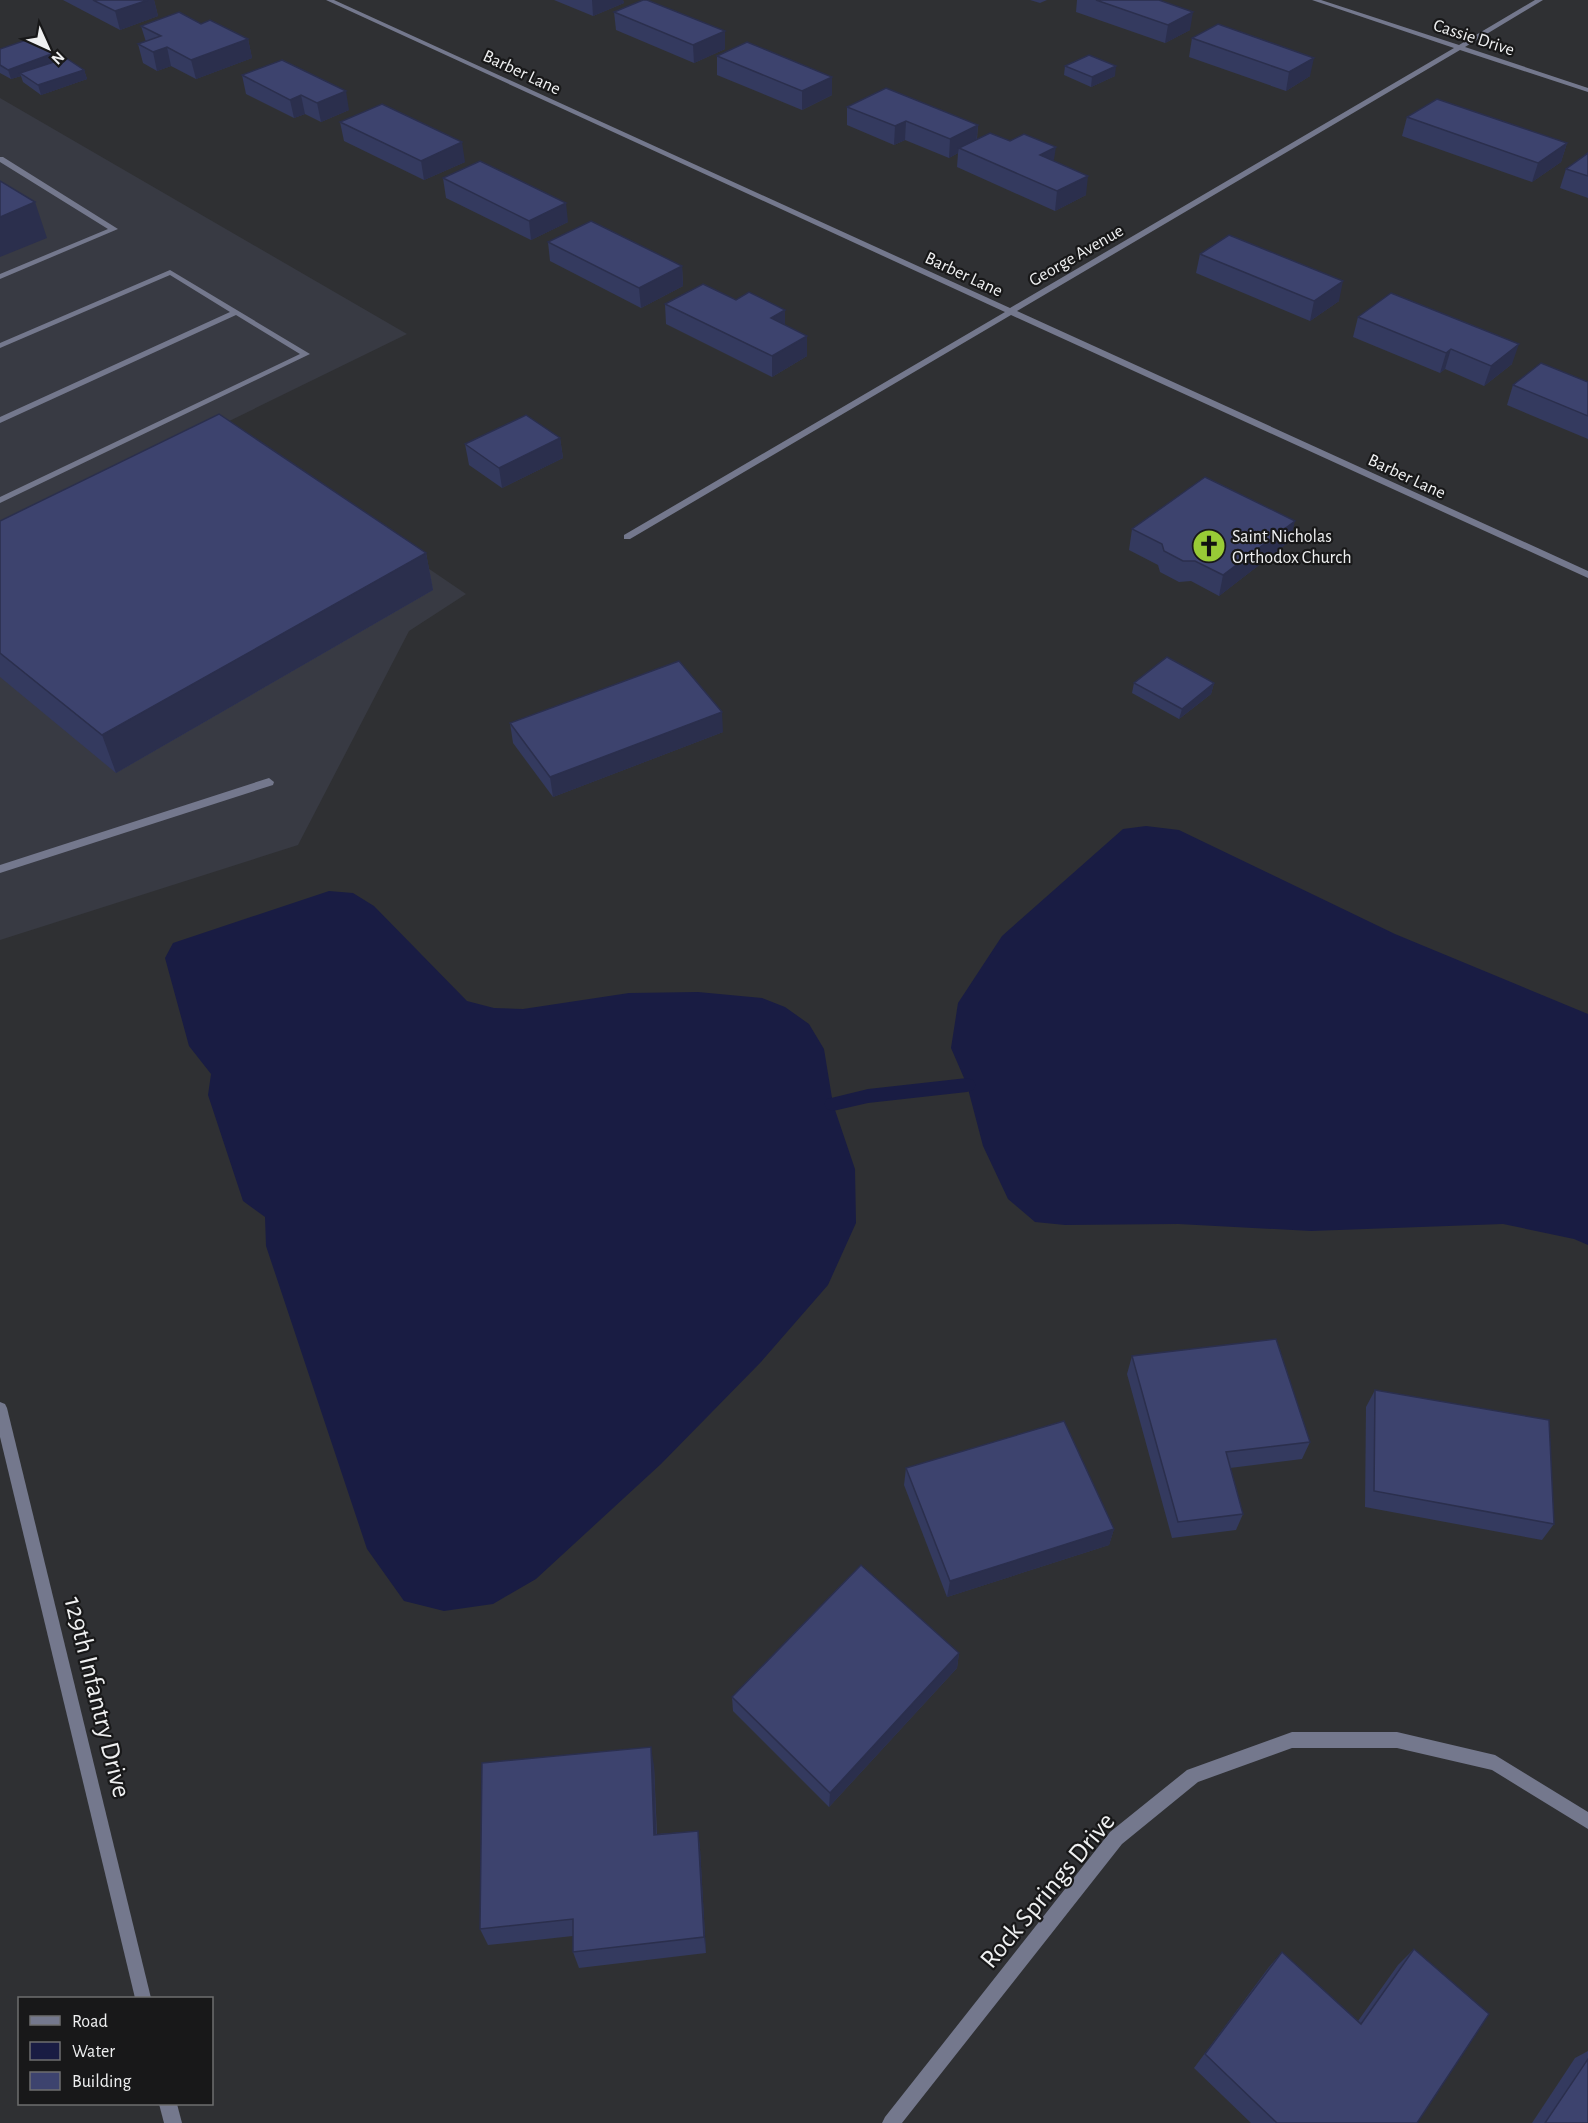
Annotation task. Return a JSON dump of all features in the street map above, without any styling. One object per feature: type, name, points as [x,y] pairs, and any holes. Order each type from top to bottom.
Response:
[{"type":"street","name":"Barber Lane","points":[[329,0],[1588,575]]},
{"type":"street","name":"Cassie Drive","points":[[1315,0],[1588,90]]},
{"type":"street","name":"George Avenue","points":[[627,537],[1540,0]]},
{"type":"street","points":[[0,159],[114,229],[0,277]]},
{"type":"street","points":[[0,346],[170,272],[306,354],[0,500]]},
{"type":"street","points":[[0,420],[236,312]]},
{"type":"street","points":[[0,869],[269,782]]},
{"type":"street","name":"129th Infantry Drive","points":[[0,1408],[142,1997]]},
{"type":"street","name":"Rock Springs Drive","points":[[891,2123],[1116,1838],[1193,1776],[1292,1740],[1397,1740],[1495,1763],[1588,1821]]},
{"type":"street","points":[[168,2105],[173,2123]]},
{"type":"shaded area","points":[[0,98],[407,334],[219,426],[466,594],[409,631],[298,845],[0,940]]},
{"type":"water","points":[[1146,826],[1179,830],[1395,934],[1588,1014],[1588,1245],[1574,1239],[1503,1224],[1311,1231],[1178,1224],[1065,1225],[1035,1222],[1008,1199],[983,1146],[967,1085],[951,1048],[958,1003],[1002,936],[1123,829]]},
{"type":"water","points":[[329,891],[353,893],[374,906],[467,1001],[494,1008],[523,1009],[629,993],[698,992],[762,998],[785,1007],[809,1024],[824,1049],[833,1104],[855,1169],[856,1223],[828,1285],[761,1362],[661,1464],[536,1579],[493,1604],[444,1611],[404,1601],[367,1549],[266,1246],[265,1217],[243,1201],[208,1095],[211,1074],[189,1046],[165,958],[173,943]]},
{"type":"building","points":[[93,0],[148,0],[115,11]]},
{"type":"building","points":[[643,0],[725,31],[693,45],[614,12]]},
{"type":"building","points":[[1096,0],[1159,0],[1193,12],[1168,25]]},
{"type":"building","points":[[179,12],[201,24],[210,20],[248,39],[191,60],[167,47],[153,52],[138,44],[161,36],[141,26]]},
{"type":"building","points":[[1218,24],[1314,58],[1289,72],[1192,38]]},
{"type":"building","points":[[29,39],[54,53],[8,70],[0,65],[0,49]]},
{"type":"building","points":[[747,42],[832,77],[802,91],[717,56]]},
{"type":"building","points":[[1089,55],[1116,66],[1092,77],[1065,66]]},
{"type":"building","points":[[66,58],[84,70],[38,85],[20,73]]},
{"type":"building","points":[[282,60],[346,91],[317,103],[301,95],[290,100],[242,75]]},
{"type":"building","points":[[886,88],[978,125],[950,139],[906,121],[895,126],[847,107]]},
{"type":"building","points":[[1437,99],[1567,143],[1538,163],[1407,117]]},
{"type":"building","points":[[382,104],[462,142],[421,161],[340,122]]},
{"type":"building","points":[[990,133],[1010,141],[1024,134],[1056,147],[1040,155],[1088,176],[1057,191],[959,148]]},
{"type":"building","points":[[1588,153],[1588,176],[1566,169]]},
{"type":"building","points":[[480,161],[566,203],[529,221],[443,178]]},
{"type":"building","points":[[0,181],[35,202],[0,217]]},
{"type":"building","points":[[591,221],[682,266],[639,288],[548,242]]},
{"type":"building","points":[[1229,235],[1343,281],[1314,301],[1200,254]]},
{"type":"building","points":[[703,284],[736,300],[749,292],[785,310],[771,318],[807,336],[772,356],[665,304]]},
{"type":"building","points":[[1391,293],[1519,344],[1491,366],[1451,349],[1446,353],[1358,317]]},
{"type":"building","points":[[1541,363],[1588,382],[1588,416],[1513,385]]},
{"type":"building","points":[[219,414],[426,553],[102,735],[0,653],[0,521]]},
{"type":"building","points":[[526,415],[560,438],[499,468],[465,444]]},
{"type":"building","name":"Saint Nicholas Orthodox Church","points":[[1205,477],[1295,521],[1223,575],[1195,561],[1183,561],[1164,551],[1162,544],[1132,529]]},
{"type":"building","points":[[1167,657],[1214,683],[1182,709],[1134,683]]},
{"type":"building","points":[[679,661],[722,712],[550,777],[510,723]]},
{"type":"building","points":[[1276,1339],[1310,1442],[1226,1452],[1243,1514],[1178,1522],[1132,1356]]},
{"type":"building","points":[[1375,1390],[1549,1420],[1554,1524],[1374,1491]]},
{"type":"building","points":[[1064,1421],[1114,1529],[950,1581],[906,1468]]},
{"type":"building","points":[[861,1565],[959,1653],[830,1793],[732,1697]]},
{"type":"building","points":[[651,1747],[654,1835],[698,1831],[704,1937],[573,1952],[573,1919],[480,1929],[482,1763]]},
{"type":"building","points":[[1414,1949],[1489,2014],[1417,2123],[1277,2123],[1205,2054],[1282,1952],[1361,2024]]},
{"type":"building","points":[[1588,2059],[1588,2123],[1545,2123]]},
{"type":"waterway","points":[[833,1104],[868,1096],[967,1085]]},
{"type":"place","name":"Saint Nicholas Orthodox Church","points":[[1209,546]]}]
